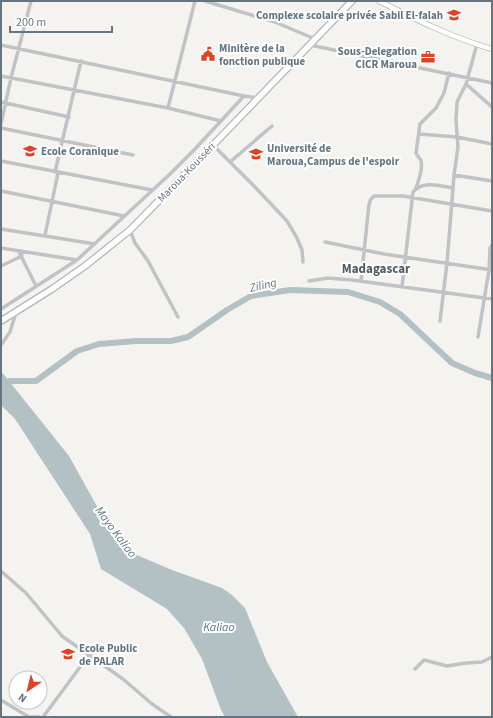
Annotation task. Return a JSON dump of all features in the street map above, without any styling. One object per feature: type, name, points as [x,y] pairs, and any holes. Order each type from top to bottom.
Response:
[{"type":"highway","name":"Maroua-Kousséri","points":[[1,320],[52,289],[85,266],[130,230],[352,1]]},
{"type":"main road","points":[[379,1],[419,21],[492,49]]},
{"type":"street","points":[[1,124],[11,78],[32,1]]},
{"type":"street","points":[[168,108],[195,1]]},
{"type":"street","points":[[205,1],[275,22],[315,39]]},
{"type":"street","points":[[440,321],[444,294],[451,205],[458,146],[456,120],[457,102],[466,84],[477,44]]},
{"type":"street","points":[[1,45],[257,98]]},
{"type":"street","points":[[308,45],[492,83]]},
{"type":"street","points":[[45,235],[63,140],[81,61]]},
{"type":"street","points":[[402,288],[413,192],[416,188],[421,168],[421,161],[416,155],[420,124],[434,111],[444,93],[449,74]]},
{"type":"street","points":[[1,76],[168,108],[221,121]]},
{"type":"street","points":[[466,84],[492,107]]},
{"type":"street","points":[[1,309],[77,260],[190,154],[244,96]]},
{"type":"street","points":[[1,102],[69,117]]},
{"type":"street","points":[[230,162],[272,126]]},
{"type":"street","points":[[1,128],[133,155]]},
{"type":"street","points":[[419,134],[457,137],[492,144]]},
{"type":"street","points":[[212,145],[287,221],[298,238],[302,250],[303,262]]},
{"type":"street","points":[[1,161],[152,190]]},
{"type":"street","points":[[454,175],[492,181]]},
{"type":"street","points":[[416,188],[428,184],[453,188]]},
{"type":"street","points":[[1,190],[124,216]]},
{"type":"street","points":[[361,281],[369,204],[374,196],[403,196],[412,199],[492,211]]},
{"type":"street","points":[[1,229],[95,244]]},
{"type":"street","points":[[130,230],[135,242],[148,261],[178,317]]},
{"type":"street","points":[[325,242],[406,258],[490,270]]},
{"type":"street","points":[[478,337],[490,270],[490,248],[492,245]]},
{"type":"street","points":[[1,248],[77,260]]},
{"type":"street","points":[[19,252],[36,286]]},
{"type":"street","points":[[1,266],[22,256]]},
{"type":"street","points":[[309,281],[328,278],[361,281],[444,294],[492,299]]},
{"type":"street","points":[[1,345],[10,332],[16,311]]},
{"type":"street","points":[[1,570],[26,593],[58,632],[123,679],[152,704],[171,717]]},
{"type":"street","points":[[43,717],[89,655]]},
{"type":"street","points":[[415,669],[424,660],[447,666],[482,662],[492,657]]},
{"type":"street","points":[[1,700],[28,717],[39,717]]},
{"type":"water","name":"Kaliao","points":[[1,371],[69,456],[99,510],[125,550],[172,570],[222,588],[232,595],[245,608],[267,662],[298,717],[225,717],[202,659],[184,628],[167,609],[101,569],[90,534],[15,419],[1,405]]},
{"type":"waterway","name":"Ziling","points":[[9,381],[36,381],[77,351],[99,344],[136,341],[171,341],[188,337],[227,310],[251,296],[290,290],[348,292],[380,302],[400,314],[452,363],[475,373],[492,378]]},
{"type":"place","name":"Complexe scolaire privée Sabil El-falah","points":[[454,15]]},
{"type":"place","name":"Minitère de la fonction publique","points":[[208,54]]},
{"type":"place","name":"Sous-Delegation CICR Maroua","points":[[428,57]]},
{"type":"place","name":"Ecole Coranique","points":[[30,151]]},
{"type":"place","name":"Université de Maroua,Campus de l'espoir","points":[[256,154]]},
{"type":"place","name":"Ecole Public de PALAR","points":[[68,654]]},
{"type":"district","name":"Madagascar","points":[[376,268]]},
{"type":"water label","name":"Mayo Kaliao","points":[[116,532]]}]
